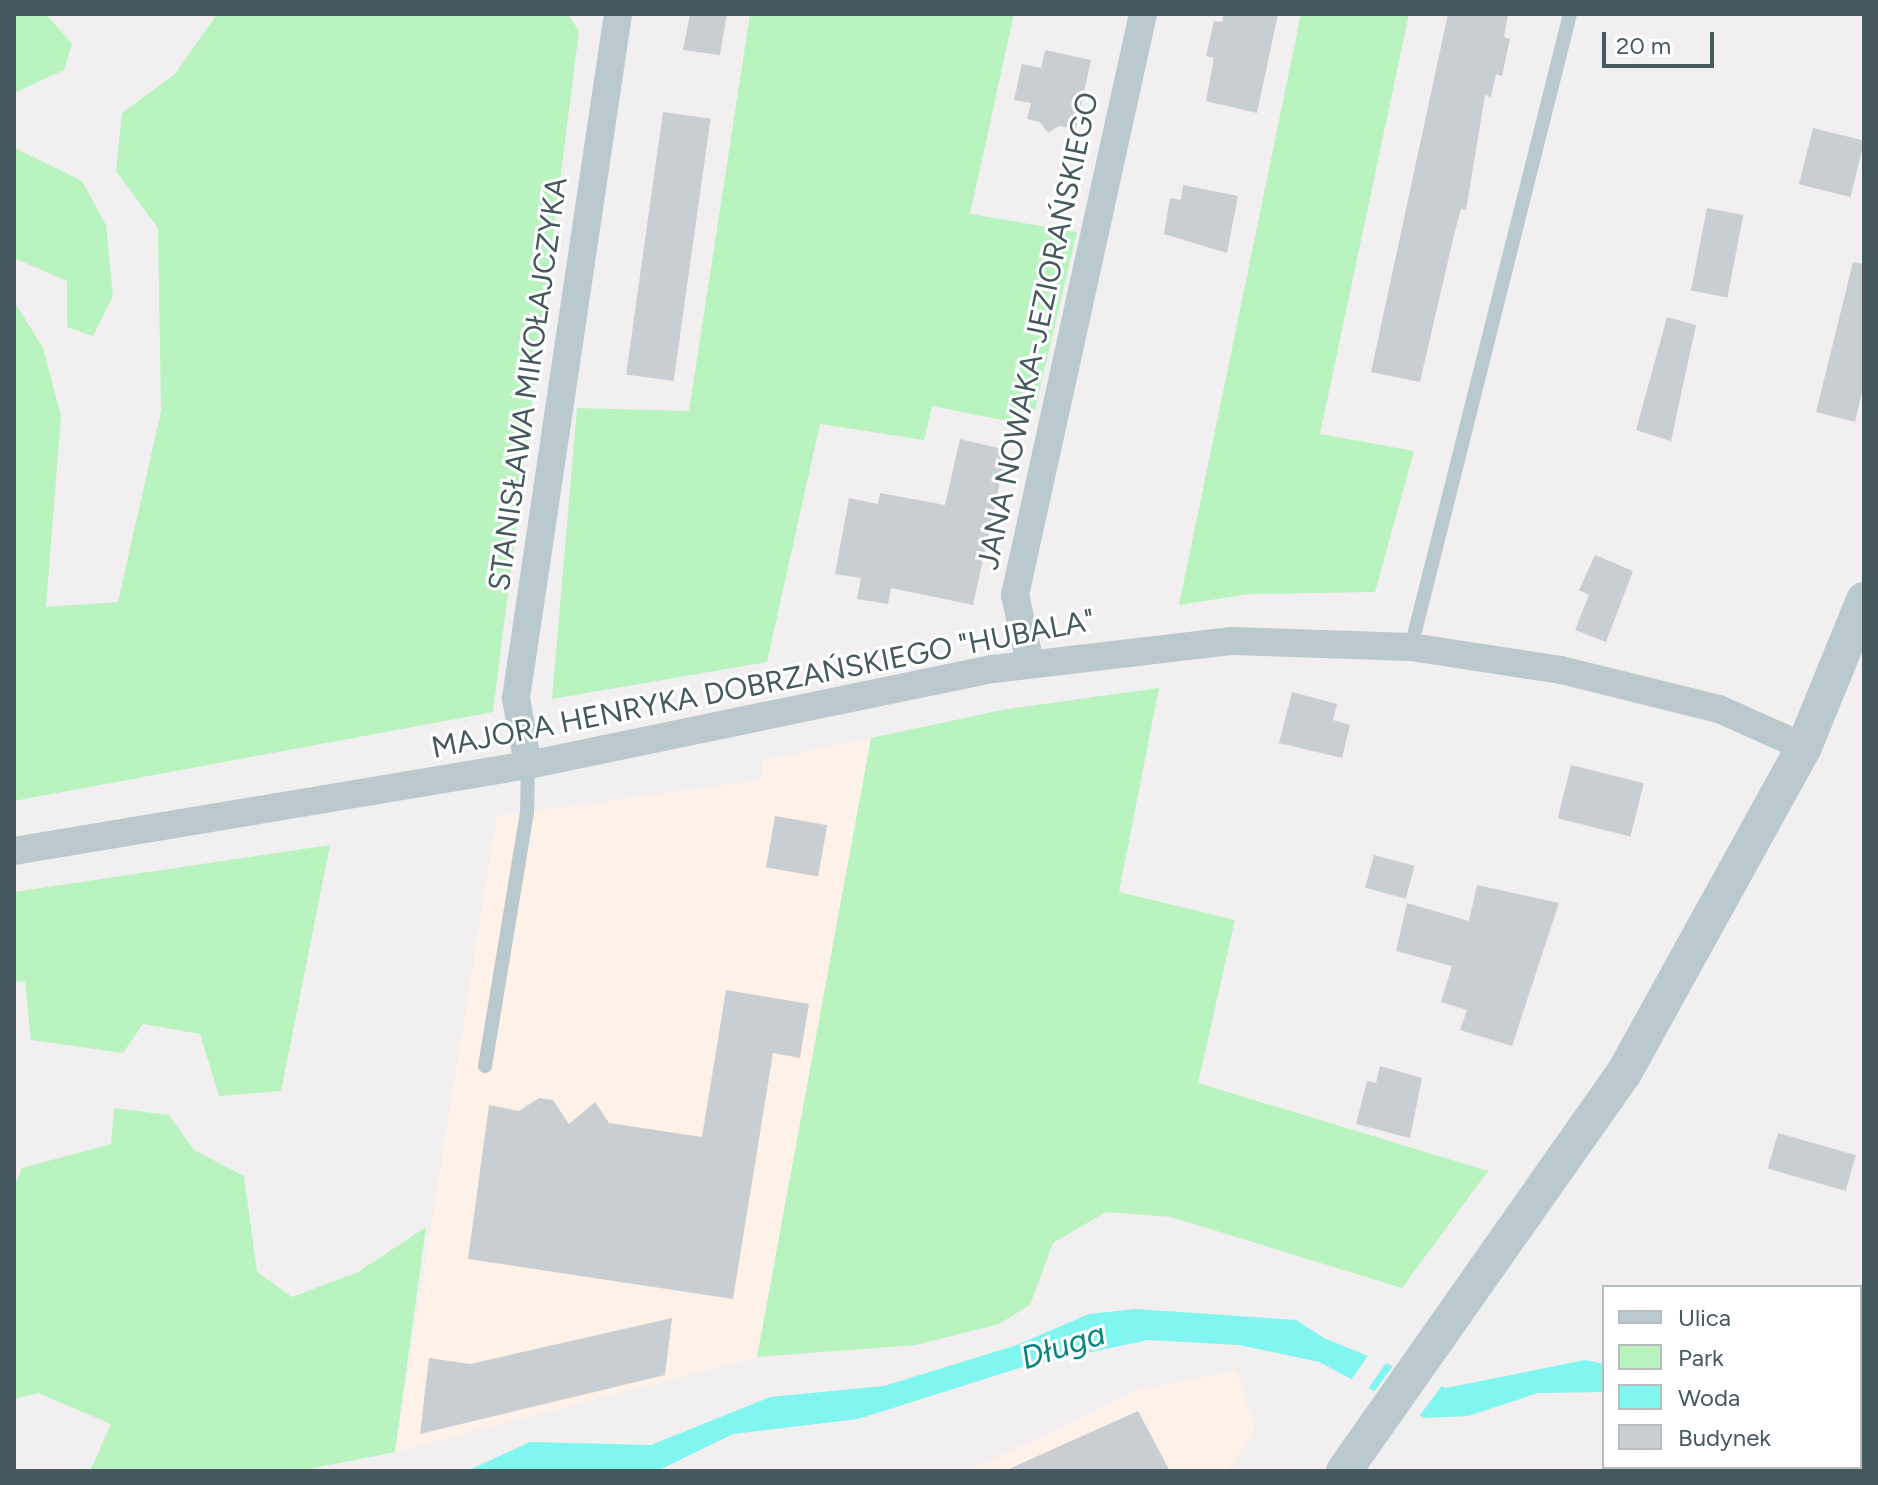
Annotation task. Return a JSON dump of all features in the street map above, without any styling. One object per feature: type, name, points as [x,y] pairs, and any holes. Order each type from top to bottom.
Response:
[{"type":"street","name":"STANISŁAWA MIKOŁAJCZYKA","points":[[528,765],[516,698],[618,14]]},
{"type":"street","name":"JANA NOWAKA-JEZIORAŃSKIEGO","points":[[1030,663],[1015,595],[1143,14]]},
{"type":"street","points":[[1344,1471],[1595,1121],[1732,886],[1804,747],[1864,600]]},
{"type":"street","name":"MAJORA HENRYKA DOBRZAŃSKIEGO \"HUBALA\"","points":[[14,851],[528,765],[1030,663],[1232,641],[1411,647],[1631,685],[1719,709],[1804,747]]},
{"type":"lane","points":[[1411,647],[1570,14]]},
{"type":"lane","points":[[485,1066],[527,812],[528,765]]},
{"type":"shaded area","points":[[871,738],[757,1357],[395,1452],[497,816],[760,780],[763,760]]},
{"type":"shaded area","points":[[1236,1371],[1255,1429],[1227,1471],[969,1471],[1136,1390]]},
{"type":"green space","points":[[14,14],[46,14],[72,44],[64,70],[16,92],[15,148],[82,181],[106,225],[113,296],[93,336],[67,327],[67,281],[14,258]]},
{"type":"green space","points":[[217,14],[568,14],[579,31],[493,712],[14,801],[14,301],[43,348],[61,416],[46,607],[118,602],[161,411],[158,228],[116,171],[122,113],[175,74]]},
{"type":"green space","points":[[750,14],[1014,14],[970,214],[1077,232],[1031,426],[932,406],[924,440],[820,424],[767,662],[552,699],[577,408],[689,411]]},
{"type":"green space","points":[[1301,14],[1409,14],[1320,434],[1414,451],[1375,592],[1249,594],[1179,605]]},
{"type":"green space","points":[[1159,688],[1119,892],[1235,920],[1198,1083],[1488,1171],[1402,1288],[1171,1217],[1106,1212],[1053,1243],[1030,1305],[999,1324],[916,1345],[757,1357],[871,738],[1007,709]]},
{"type":"green space","points":[[330,845],[281,1091],[219,1096],[200,1034],[143,1024],[123,1053],[31,1040],[25,982],[14,981],[14,892]]},
{"type":"green space","points":[[114,1108],[169,1115],[194,1150],[244,1176],[257,1272],[292,1297],[358,1272],[426,1227],[395,1452],[299,1471],[90,1471],[111,1424],[38,1393],[14,1399],[14,1187],[22,1168],[111,1144]]},
{"type":"water","name":"Długa","points":[[1135,1309],[1296,1320],[1324,1338],[1446,1388],[1585,1360],[1602,1364],[1602,1392],[1538,1393],[1468,1416],[1425,1418],[1319,1362],[1239,1345],[1148,1340],[1029,1365],[858,1419],[733,1434],[657,1471],[467,1471],[530,1442],[651,1445],[770,1397],[884,1386],[1014,1346],[1089,1314]]},
{"type":"pier","points":[[1370,1353],[1388,1360],[1365,1393],[1348,1384]]},
{"type":"pier","points":[[1395,1363],[1444,1383],[1417,1419],[1371,1396]]},
{"type":"building","points":[[690,14],[727,14],[720,55],[683,50]]},
{"type":"building","points":[[1224,14],[1278,14],[1257,113],[1206,101],[1214,58],[1206,56],[1214,21],[1222,22]]},
{"type":"building","points":[[1448,14],[1508,14],[1504,37],[1510,39],[1502,76],[1496,74],[1491,97],[1485,95],[1466,210],[1461,209],[1454,235],[1420,382],[1371,372]]},
{"type":"building","points":[[1045,50],[1091,60],[1076,129],[1059,126],[1048,133],[1040,122],[1027,119],[1031,103],[1014,100],[1022,64],[1041,68]]},
{"type":"building","points":[[663,112],[711,119],[674,381],[626,374]]},
{"type":"building","points":[[1813,128],[1864,141],[1850,197],[1799,184]]},
{"type":"building","points":[[1183,185],[1238,196],[1227,253],[1164,234],[1170,198],[1181,200]]},
{"type":"building","points":[[1707,208],[1743,215],[1727,298],[1691,290]]},
{"type":"building","points":[[1853,262],[1864,264],[1864,385],[1855,422],[1816,412]]},
{"type":"building","points":[[1667,317],[1696,325],[1671,441],[1636,430]]},
{"type":"building","points":[[960,439],[1007,450],[973,605],[891,588],[888,604],[857,599],[861,578],[835,574],[849,498],[878,504],[880,493],[945,505]]},
{"type":"building","points":[[1595,555],[1633,571],[1606,642],[1575,630],[1589,595],[1579,590]]},
{"type":"building","points":[[1292,692],[1337,704],[1333,720],[1350,725],[1342,758],[1279,743]]},
{"type":"building","points":[[1571,765],[1644,783],[1630,837],[1558,818]]},
{"type":"building","points":[[775,816],[827,825],[818,876],[766,867]]},
{"type":"building","points":[[1374,855],[1415,866],[1406,899],[1365,888]]},
{"type":"building","points":[[1477,885],[1559,903],[1512,1046],[1460,1030],[1467,1010],[1441,1002],[1452,966],[1396,951],[1407,903],[1469,921]]},
{"type":"building","points":[[726,990],[809,1004],[800,1058],[773,1053],[733,1299],[468,1259],[489,1105],[519,1111],[539,1098],[553,1100],[569,1124],[595,1102],[609,1123],[702,1137]]},
{"type":"building","points":[[1380,1066],[1422,1078],[1410,1138],[1356,1124],[1367,1081],[1376,1083]]},
{"type":"building","points":[[1778,1133],[1856,1155],[1846,1191],[1768,1169]]},
{"type":"building","points":[[672,1318],[665,1375],[420,1434],[429,1358],[470,1364]]},
{"type":"building","points":[[1138,1411],[1170,1471],[1004,1471]]}]
